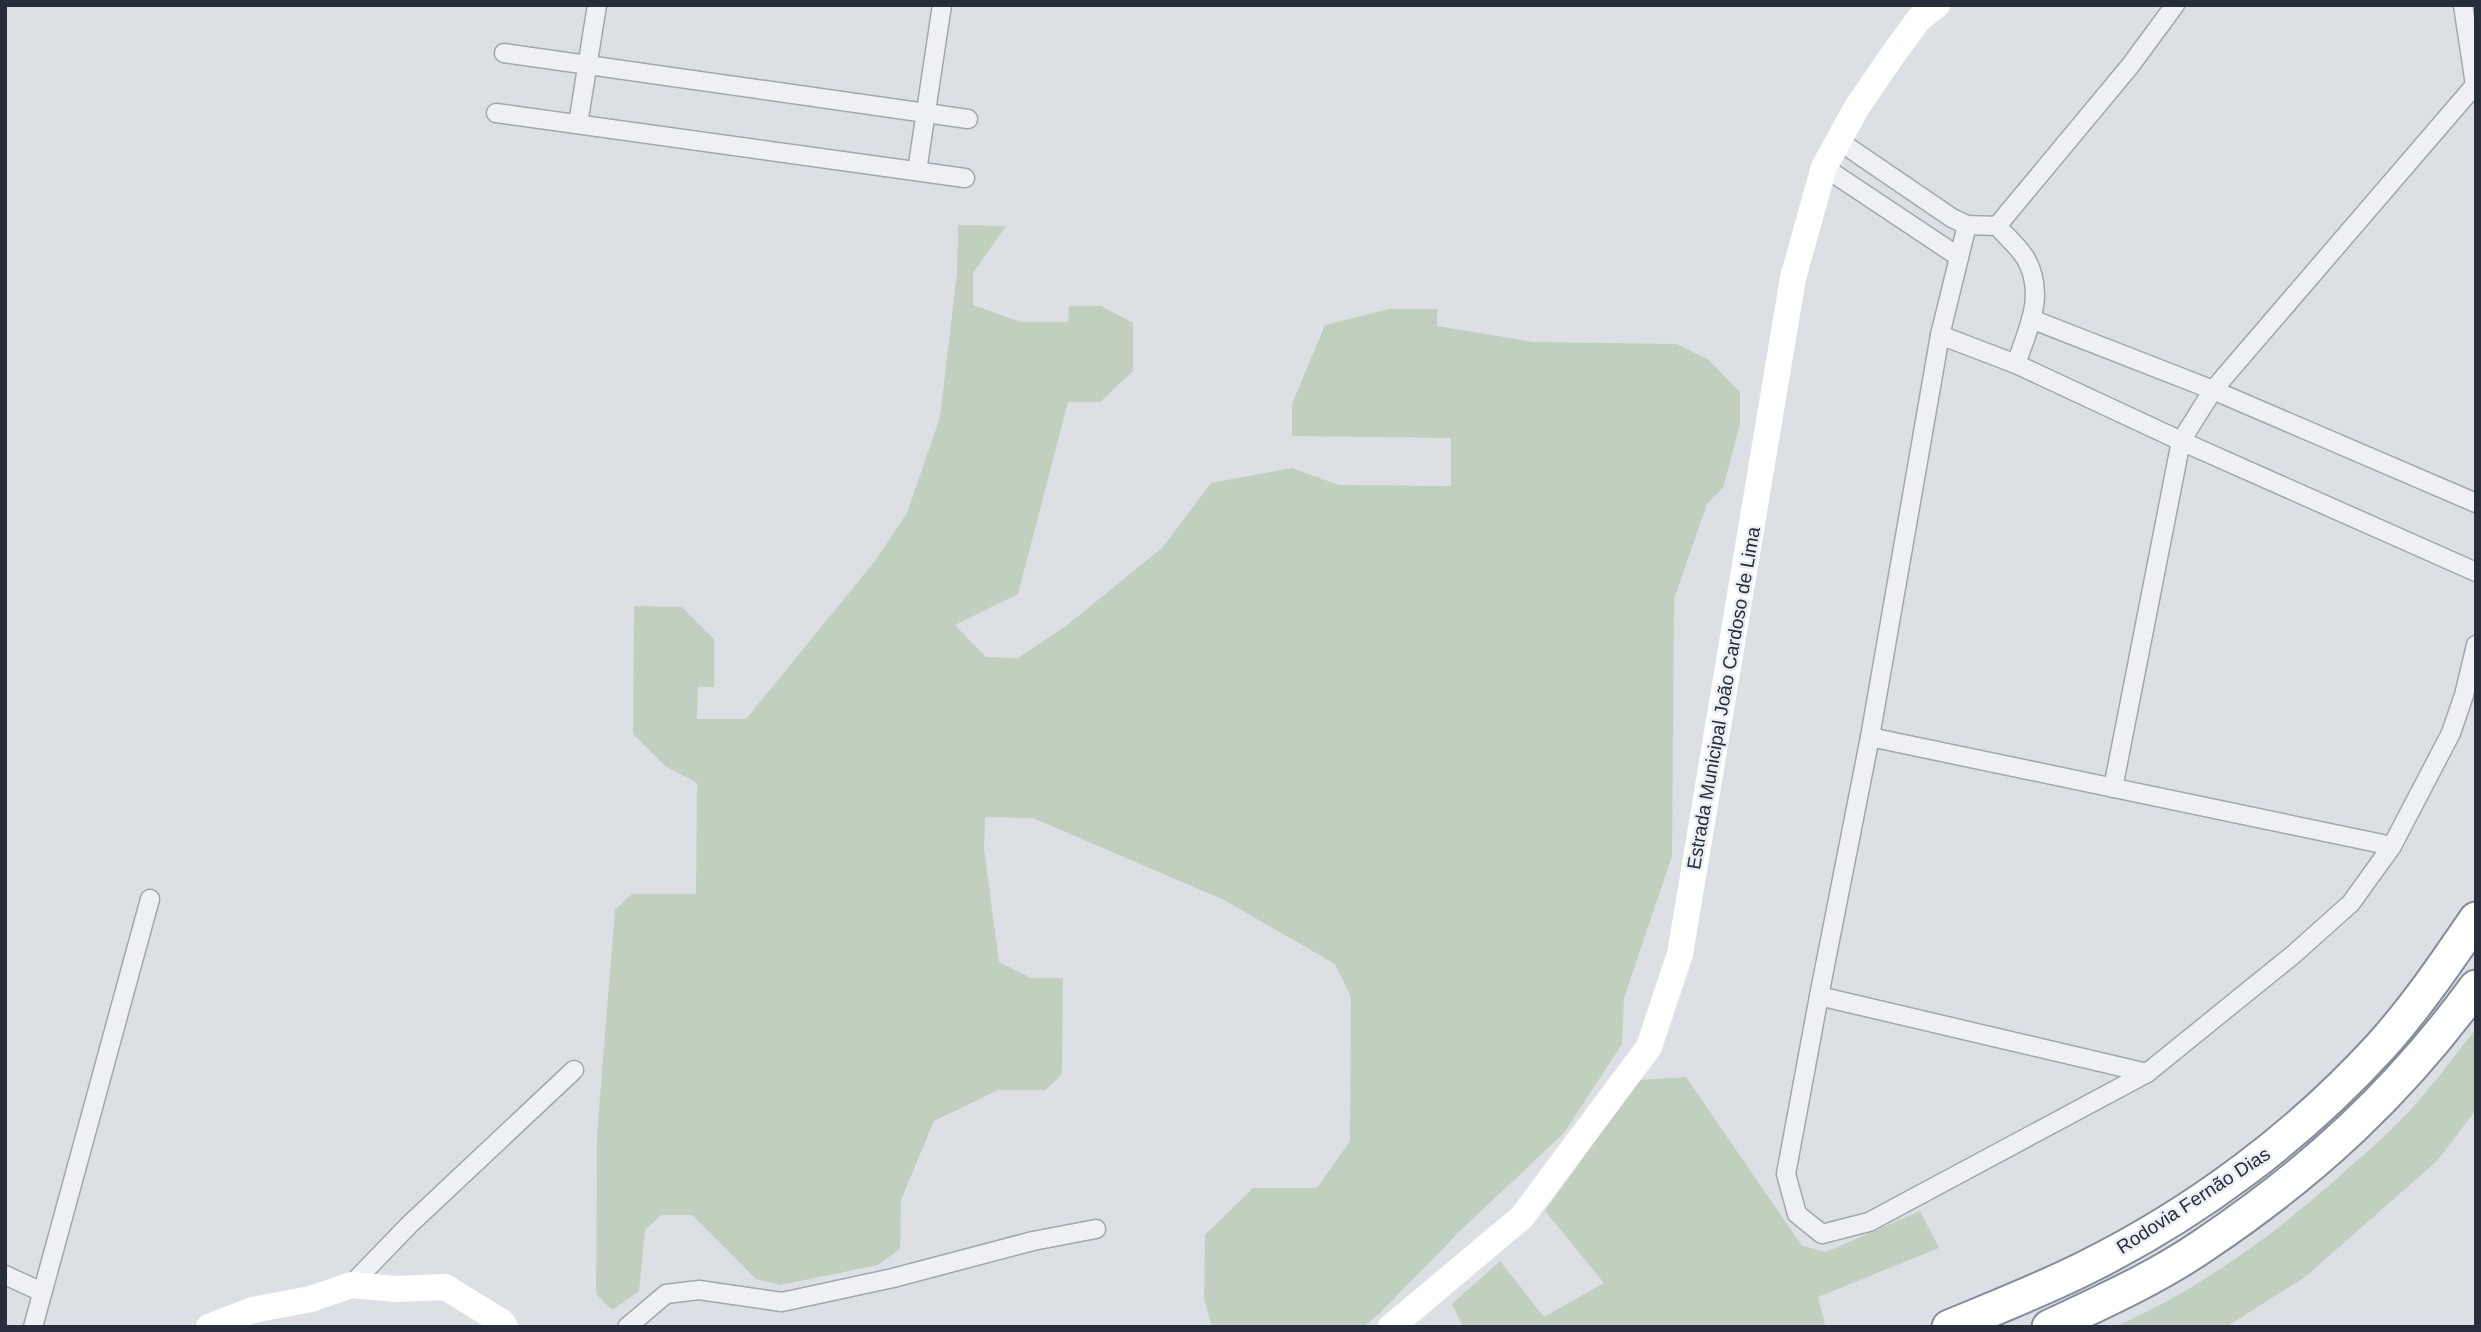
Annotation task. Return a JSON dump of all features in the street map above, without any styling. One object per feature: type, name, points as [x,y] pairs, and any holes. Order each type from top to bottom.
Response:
[{"type":"highway","name":"Rodovia Fernão Dias","points":[[1949,1327],[2085,1268],[2157,1228],[2263,1156],[2332,1096],[2381,1046],[2433,982],[2476,919]]},
{"type":"highway","name":"Rodovia Fernão Dias","points":[[2049,1327],[2124,1292],[2202,1247],[2269,1199],[2328,1152],[2393,1089],[2441,1035],[2476,987]]},
{"type":"street","points":[[578,124],[597,5]]},
{"type":"street","points":[[917,172],[942,5]]},
{"type":"street","name":"Estrada Municipal João Cardoso de Lima","points":[[1391,1327],[1522,1217],[1649,1047],[1680,954],[1793,278],[1824,167],[1857,107],[1894,53],[1919,19],[1937,5]]},
{"type":"street","points":[[1997,226],[2130,66],[2175,5]]},
{"type":"street","points":[[2113,788],[2181,441],[2213,390],[2475,89],[2463,5]]},
{"type":"street","points":[[504,54],[968,119]]},
{"type":"street","points":[[496,113],[965,178]]},
{"type":"street","points":[[1839,141],[1951,218],[1967,225],[1997,226],[2026,258],[2034,280],[2036,301],[2016,364]]},
{"type":"street","points":[[1824,167],[1959,257]]},
{"type":"street","points":[[1967,225],[1940,335],[1870,737],[1786,1174],[1797,1214],[1822,1234],[1869,1222],[2147,1073],[2294,954],[2351,904],[2392,846],[2451,733],[2464,695],[2476,645]]},
{"type":"street","points":[[2031,319],[2213,390],[2476,503]]},
{"type":"street","points":[[1940,335],[2016,364],[2181,441],[2476,572]]},
{"type":"street","points":[[1870,737],[2392,846]]},
{"type":"street","points":[[33,1327],[150,899]]},
{"type":"street","points":[[1819,996],[2147,1073]]},
{"type":"street","points":[[351,1285],[438,1197],[574,1070]]},
{"type":"street","points":[[627,1327],[666,1294],[699,1290],[782,1302],[893,1278],[1033,1241],[1096,1229]]},
{"type":"street","points":[[5,1275],[43,1292]]},
{"type":"street","points":[[209,1327],[253,1310],[311,1298],[351,1285],[396,1289],[445,1287],[502,1322],[505,1327]]},
{"type":"green space","points":[[958,225],[1006,226],[973,273],[973,305],[1021,322],[1068,322],[1069,306],[1101,306],[1133,323],[1133,371],[1100,402],[1068,402],[1018,594],[955,625],[986,657],[1018,658],[1066,626],[1163,547],[1211,483],[1292,468],[1339,485],[1451,486],[1451,438],[1292,436],[1292,404],[1325,325],[1389,309],[1437,309],[1437,326],[1533,342],[1677,344],[1709,360],[1740,392],[1740,424],[1723,488],[1707,504],[1674,599],[1672,856],[1624,998],[1622,1044],[1564,1133],[1363,1327],[1212,1327],[1204,1299],[1205,1235],[1253,1188],[1317,1188],[1350,1141],[1351,997],[1335,964],[1224,900],[1033,818],[985,817],[984,849],[999,962],[1031,978],[1063,978],[1062,1074],[1046,1090],[998,1090],[934,1121],[901,1200],[900,1249],[878,1265],[780,1285],[756,1279],[692,1215],[661,1215],[645,1230],[639,1291],[612,1310],[596,1294],[597,1134],[615,910],[632,894],[696,894],[697,783],[665,766],[633,734],[634,606],[682,607],[714,639],[714,687],[698,687],[697,719],[746,719],[875,561],[907,513],[940,417],[957,273]]},
{"type":"green space","points":[[2476,1029],[2476,1110],[2437,1161],[2305,1277],[2226,1327],[2115,1327],[2206,1278],[2263,1239],[2317,1196],[2397,1124]]},
{"type":"green space","points":[[1686,1077],[1802,1246],[1826,1252],[1920,1211],[1939,1248],[1818,1297],[1825,1324],[1818,1327],[1463,1327],[1452,1304],[1500,1261],[1544,1317],[1604,1283],[1545,1211],[1639,1080]]}]
